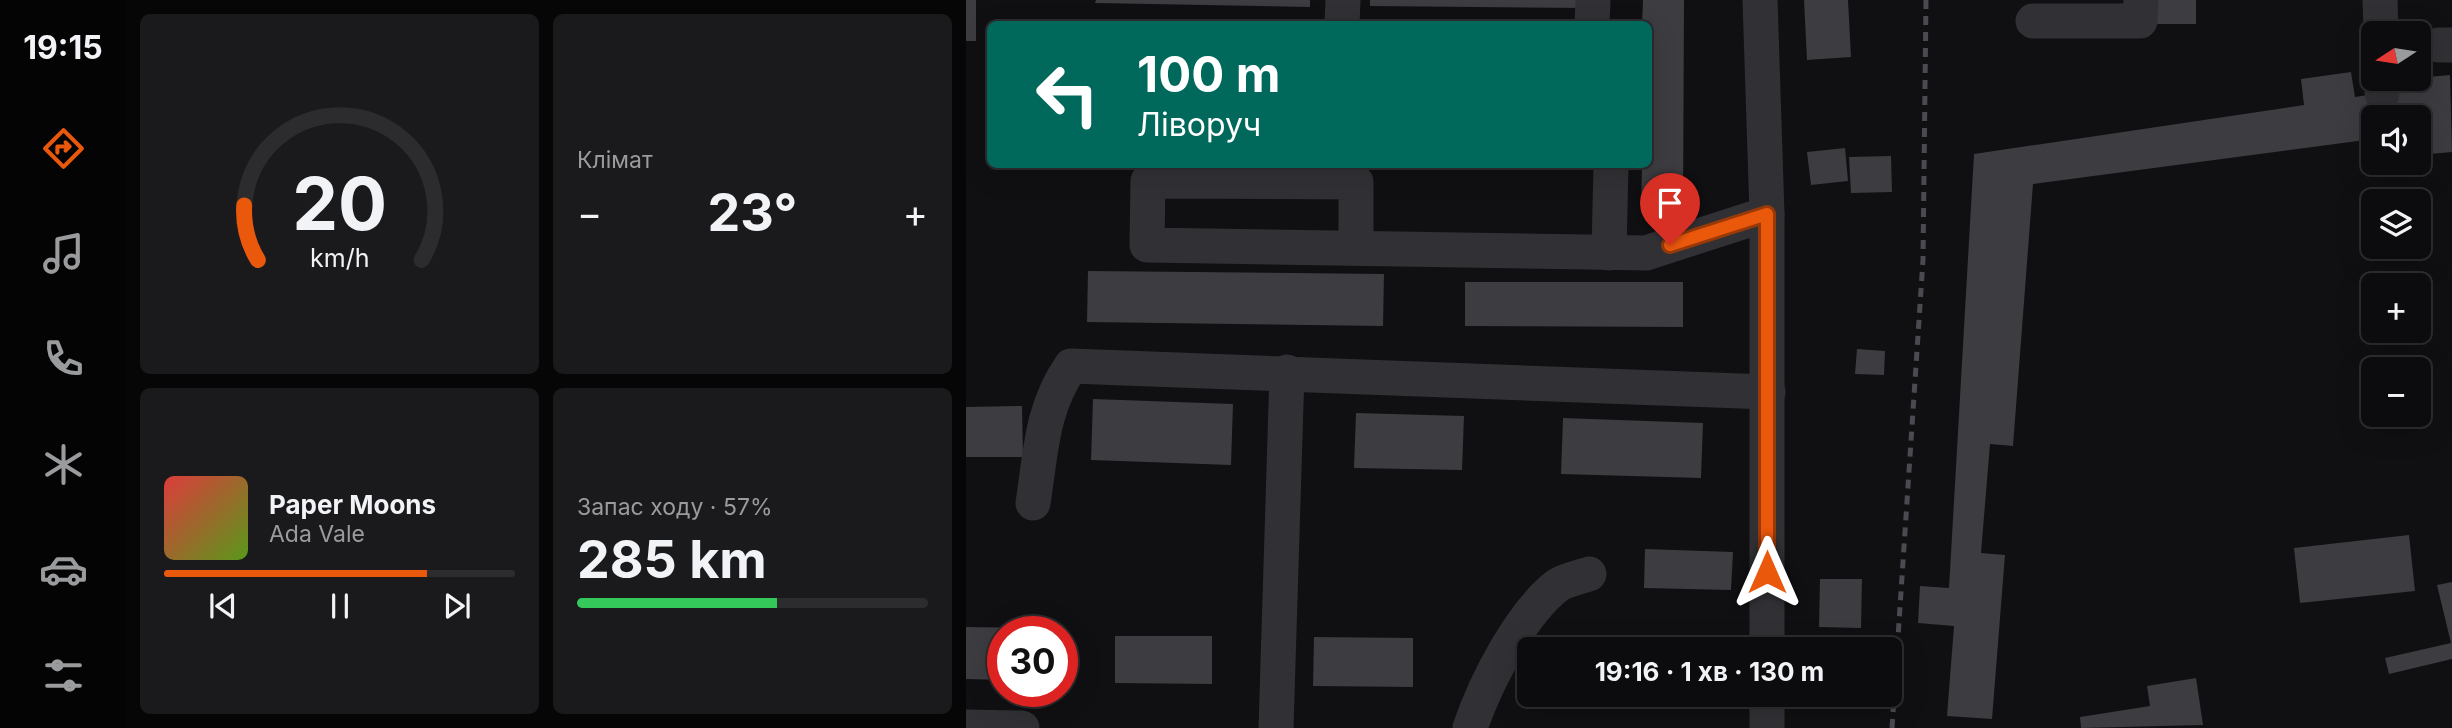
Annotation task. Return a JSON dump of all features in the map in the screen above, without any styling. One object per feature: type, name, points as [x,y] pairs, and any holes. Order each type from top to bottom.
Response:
[{"type":"street","points":[[1342,21],[1343,0]]},
{"type":"street","points":[[1760,0],[1767,214],[1767,637]]},
{"type":"street","points":[[2033,21],[2140,21],[2141,0]]},
{"type":"street","points":[[2380,0],[2381,21]]},
{"type":"street","points":[[1609,253],[1611,168]]},
{"type":"street","points":[[1356,246],[1356,182],[1336,173],[1148,181],[1147,245],[1356,246],[1646,253],[1767,214]]},
{"type":"street","points":[[1033,503],[1044,424],[1054,390],[1071,366],[1287,372],[1768,393]]},
{"type":"street","points":[[1276,728],[1287,372]]},
{"type":"street","points":[[1470,728],[1483,691],[1519,630],[1559,584],[1589,574]]},
{"type":"street","points":[[1767,707],[1767,728]]},
{"type":"street","points":[[966,727],[1022,728]]},
{"type":"building","points":[[966,0],[976,0],[976,41],[966,41]]},
{"type":"building","points":[[1096,0],[1310,0],[1310,7],[1095,3]]},
{"type":"building","points":[[1370,0],[1586,0],[1586,8],[1370,6]]},
{"type":"building","points":[[1643,0],[1684,0],[1683,213],[1641,213],[1642,168],[1652,168],[1652,21],[1642,21]]},
{"type":"building","points":[[1804,0],[1848,0],[1851,57],[1807,60]]},
{"type":"building","points":[[2157,0],[2196,0],[2196,24],[2157,24]]},
{"type":"building","points":[[2351,72],[2355,97],[2393,91],[2431,91],[2431,77],[2450,75],[2452,152],[2431,154],[2431,105],[2361,105],[2361,141],[2033,184],[2013,446],[1990,444],[1981,553],[2005,555],[1992,719],[1947,716],[1954,626],[1918,623],[1920,586],[1949,588],[1974,154],[2304,105],[2301,79]]},
{"type":"building","points":[[1845,148],[1848,181],[1811,185],[1807,152]]},
{"type":"building","points":[[1891,156],[1892,192],[1851,193],[1849,157]]},
{"type":"building","points":[[1088,271],[1384,274],[1383,326],[1087,322]]},
{"type":"building","points":[[1465,282],[1683,282],[1683,327],[1465,326]]},
{"type":"building","points":[[1857,349],[1885,351],[1884,375],[1855,374]]},
{"type":"building","points":[[1093,399],[1233,404],[1231,465],[1091,460]]},
{"type":"building","points":[[1022,406],[1023,457],[966,457],[966,407]]},
{"type":"building","points":[[1356,413],[1464,416],[1462,470],[1354,468]]},
{"type":"building","points":[[1563,418],[1703,423],[1701,478],[1561,474]]},
{"type":"building","points":[[2409,535],[2415,591],[2300,603],[2294,548]]},
{"type":"building","points":[[1645,549],[1733,552],[1731,590],[1644,588]]},
{"type":"building","points":[[1820,579],[1862,579],[1861,628],[1819,627]]},
{"type":"building","points":[[2452,582],[2452,659],[2389,674],[2385,658],[2451,643],[2437,585]]},
{"type":"building","points":[[966,627],[987,627],[987,680],[966,679]]},
{"type":"building","points":[[1115,636],[1212,636],[1212,684],[1115,683]]},
{"type":"building","points":[[1314,637],[1413,638],[1413,687],[1313,686]]},
{"type":"building","points":[[2196,678],[2203,725],[2081,728],[2080,717],[2150,706],[2147,686]]},
{"type":"railway","points":[[1892,728],[1923,260],[1926,0]]},
{"type":"route","points":[[1670,245],[1767,214],[1767,572]]}]
